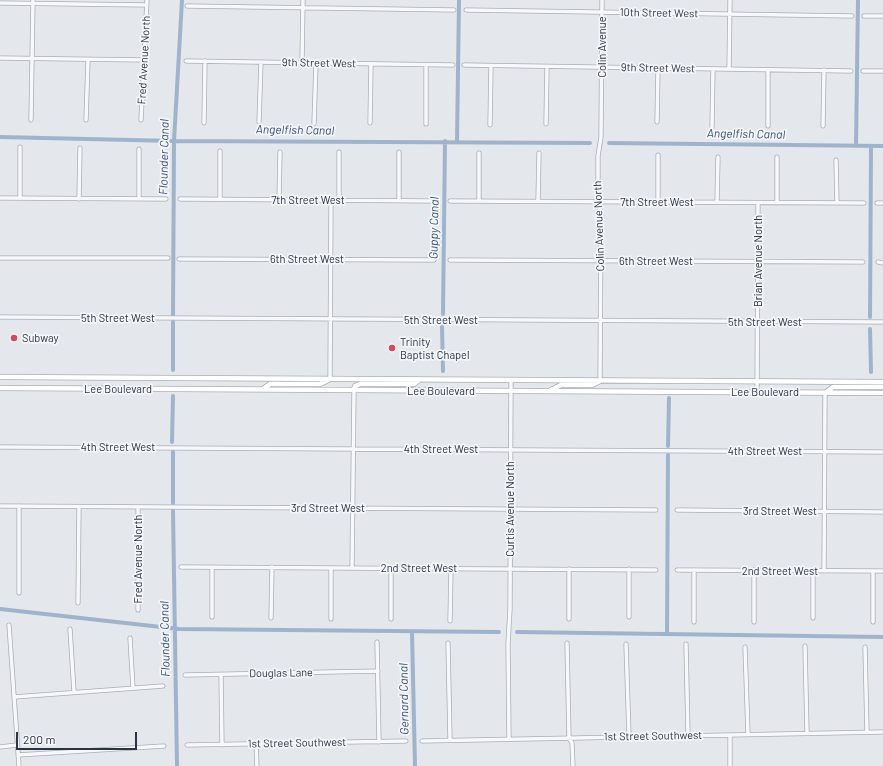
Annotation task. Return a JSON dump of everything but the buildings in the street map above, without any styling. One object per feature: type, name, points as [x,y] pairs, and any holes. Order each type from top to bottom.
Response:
[{"type":"main road","name":"Lee Boulevard","points":[[0,377],[883,382]]},
{"type":"main road","points":[[262,390],[270,384],[320,384],[330,379]]},
{"type":"main road","points":[[354,390],[356,386],[360,384],[414,384],[421,380]]},
{"type":"main road","points":[[550,391],[562,385],[592,385],[600,381]]},
{"type":"main road","points":[[825,393],[833,387],[883,387]]},
{"type":"main road","name":"Lee Boulevard","points":[[0,388],[883,393]]},
{"type":"street","name":"Fred Avenue North","points":[[141,120],[147,0]]},
{"type":"street","points":[[302,63],[303,0]]},
{"type":"street","name":"Colin Avenue","points":[[602,0],[602,95]]},
{"type":"street","points":[[729,69],[730,0]]},
{"type":"street","points":[[0,3],[33,2],[147,5]]},
{"type":"street","points":[[30,120],[33,2]]},
{"type":"street","points":[[187,6],[454,10]]},
{"type":"street","name":"10th Street West","points":[[466,10],[852,16]]},
{"type":"street","points":[[864,16],[883,16]]},
{"type":"street","points":[[0,58],[145,60]]},
{"type":"street","points":[[86,120],[88,60]]},
{"type":"street","name":"9th Street West","points":[[186,61],[453,65]]},
{"type":"street","points":[[204,123],[205,61]]},
{"type":"street","points":[[259,122],[261,62]]},
{"type":"street","points":[[314,124],[316,63]]},
{"type":"street","points":[[370,123],[371,64]]},
{"type":"street","points":[[426,65],[426,124]]},
{"type":"street","name":"9th Street West","points":[[464,65],[851,71]]},
{"type":"street","points":[[490,125],[491,66]]},
{"type":"street","points":[[546,66],[546,124]]},
{"type":"street","points":[[657,122],[658,68]]},
{"type":"street","points":[[712,127],[713,69]]},
{"type":"street","points":[[768,70],[768,126]]},
{"type":"street","points":[[823,126],[824,70]]},
{"type":"street","points":[[863,71],[883,71]]},
{"type":"street","name":"Colin Avenue North","points":[[600,381],[601,213],[598,201],[598,156],[601,137],[602,95]]},
{"type":"street","points":[[20,147],[20,198]]},
{"type":"street","points":[[79,198],[80,148]]},
{"type":"street","points":[[139,149],[139,199]]},
{"type":"street","points":[[220,151],[220,199]]},
{"type":"street","points":[[279,200],[280,152]]},
{"type":"street","points":[[339,152],[339,200]]},
{"type":"street","points":[[398,200],[399,152]]},
{"type":"street","points":[[479,153],[479,201]]},
{"type":"street","points":[[538,201],[539,153]]},
{"type":"street","points":[[658,155],[658,202]]},
{"type":"street","points":[[717,202],[718,157]]},
{"type":"street","points":[[777,157],[777,203]]},
{"type":"street","points":[[836,160],[837,203]]},
{"type":"street","points":[[0,198],[166,199]]},
{"type":"street","name":"7th Street West","points":[[180,199],[436,201]]},
{"type":"street","points":[[330,379],[332,200]]},
{"type":"street","name":"7th Street West","points":[[450,201],[864,203]]},
{"type":"street","name":"Brian Avenue North","points":[[757,392],[758,203]]},
{"type":"street","points":[[877,203],[883,203]]},
{"type":"street","points":[[0,258],[168,258]]},
{"type":"street","name":"6th Street West","points":[[179,259],[434,260]]},
{"type":"street","name":"6th Street West","points":[[450,260],[863,262]]},
{"type":"street","points":[[878,262],[883,262]]},
{"type":"street","name":"5th Street West","points":[[0,317],[883,322]]},
{"type":"street","name":"Curtis Avenue North","points":[[509,739],[508,639],[510,609],[511,380]]},
{"type":"street","points":[[352,568],[354,390]]},
{"type":"street","points":[[824,571],[825,393]]},
{"type":"street","name":"4th Street West","points":[[0,447],[883,452]]},
{"type":"street","name":"3rd Street West","points":[[0,506],[656,510]]},
{"type":"street","points":[[18,593],[19,506]]},
{"type":"street","points":[[78,603],[79,506]]},
{"type":"street","name":"Fred Avenue North","points":[[138,507],[138,610]]},
{"type":"street","name":"3rd Street West","points":[[677,510],[883,512]]},
{"type":"street","name":"2nd Street West","points":[[181,567],[656,570]]},
{"type":"street","points":[[212,567],[212,617]]},
{"type":"street","points":[[271,618],[272,567]]},
{"type":"street","points":[[331,568],[331,619]]},
{"type":"street","points":[[391,568],[391,618]]},
{"type":"street","points":[[450,568],[450,621]]},
{"type":"street","points":[[569,569],[569,619]]},
{"type":"street","points":[[629,569],[629,617]]},
{"type":"street","name":"2nd Street West","points":[[677,570],[883,571]]},
{"type":"street","points":[[694,570],[694,622]]},
{"type":"street","points":[[754,570],[754,622]]},
{"type":"street","points":[[813,618],[814,571]]},
{"type":"street","points":[[873,571],[873,622]]},
{"type":"street","points":[[9,625],[19,766]]},
{"type":"street","points":[[70,629],[74,692]]},
{"type":"street","points":[[130,638],[133,688]]},
{"type":"street","points":[[377,642],[379,742]]},
{"type":"street","points":[[448,643],[450,740]]},
{"type":"street","points":[[567,643],[569,738],[572,743],[573,766]]},
{"type":"street","points":[[626,644],[629,736]]},
{"type":"street","points":[[686,644],[688,735]]},
{"type":"street","points":[[805,646],[807,733]]},
{"type":"street","points":[[746,647],[748,734]]},
{"type":"street","points":[[865,647],[867,732]]},
{"type":"street","name":"Douglas Lane","points":[[184,675],[378,671]]},
{"type":"street","points":[[221,675],[222,745]]},
{"type":"street","points":[[14,696],[162,686]]},
{"type":"street","name":"1st Street Southwest","points":[[422,741],[883,732]]},
{"type":"street","points":[[730,734],[730,766]]},
{"type":"street","name":"1st Street Southwest","points":[[187,745],[406,741]]},
{"type":"street","points":[[256,744],[257,766]]},
{"type":"street","points":[[0,747],[17,745]]},
{"type":"street","points":[[18,756],[164,746]]},
{"type":"waterway","name":"Flounder Canal","points":[[173,315],[174,141],[182,0]]},
{"type":"waterway","points":[[457,142],[459,0]]},
{"type":"waterway","points":[[856,146],[858,0]]},
{"type":"waterway","name":"Angelfish Canal","points":[[0,137],[174,141],[590,143]]},
{"type":"waterway","name":"Guppy Canal","points":[[443,314],[445,141]]},
{"type":"waterway","name":"Angelfish Canal","points":[[609,143],[883,146]]},
{"type":"waterway","points":[[870,317],[871,146]]},
{"type":"waterway","name":"Flounder Canal","points":[[173,322],[173,370]]},
{"type":"waterway","name":"Guppy Canal","points":[[442,326],[443,371]]},
{"type":"waterway","points":[[870,329],[871,372]]},
{"type":"waterway","name":"Flounder Canal","points":[[172,442],[173,396]]},
{"type":"waterway","points":[[668,446],[669,398]]},
{"type":"waterway","name":"Flounder Canal","points":[[173,452],[173,503]]},
{"type":"waterway","points":[[667,634],[668,455]]},
{"type":"waterway","name":"Flounder Canal","points":[[173,511],[177,766]]},
{"type":"waterway","points":[[0,609],[179,629],[499,632]]},
{"type":"waterway","name":"Gernard Canal","points":[[412,632],[415,766]]},
{"type":"waterway","points":[[517,632],[883,637]]},
{"type":"place","name":"Subway","points":[[14,338]]},
{"type":"place","name":"Trinity Baptist Chapel","points":[[392,348]]}]
